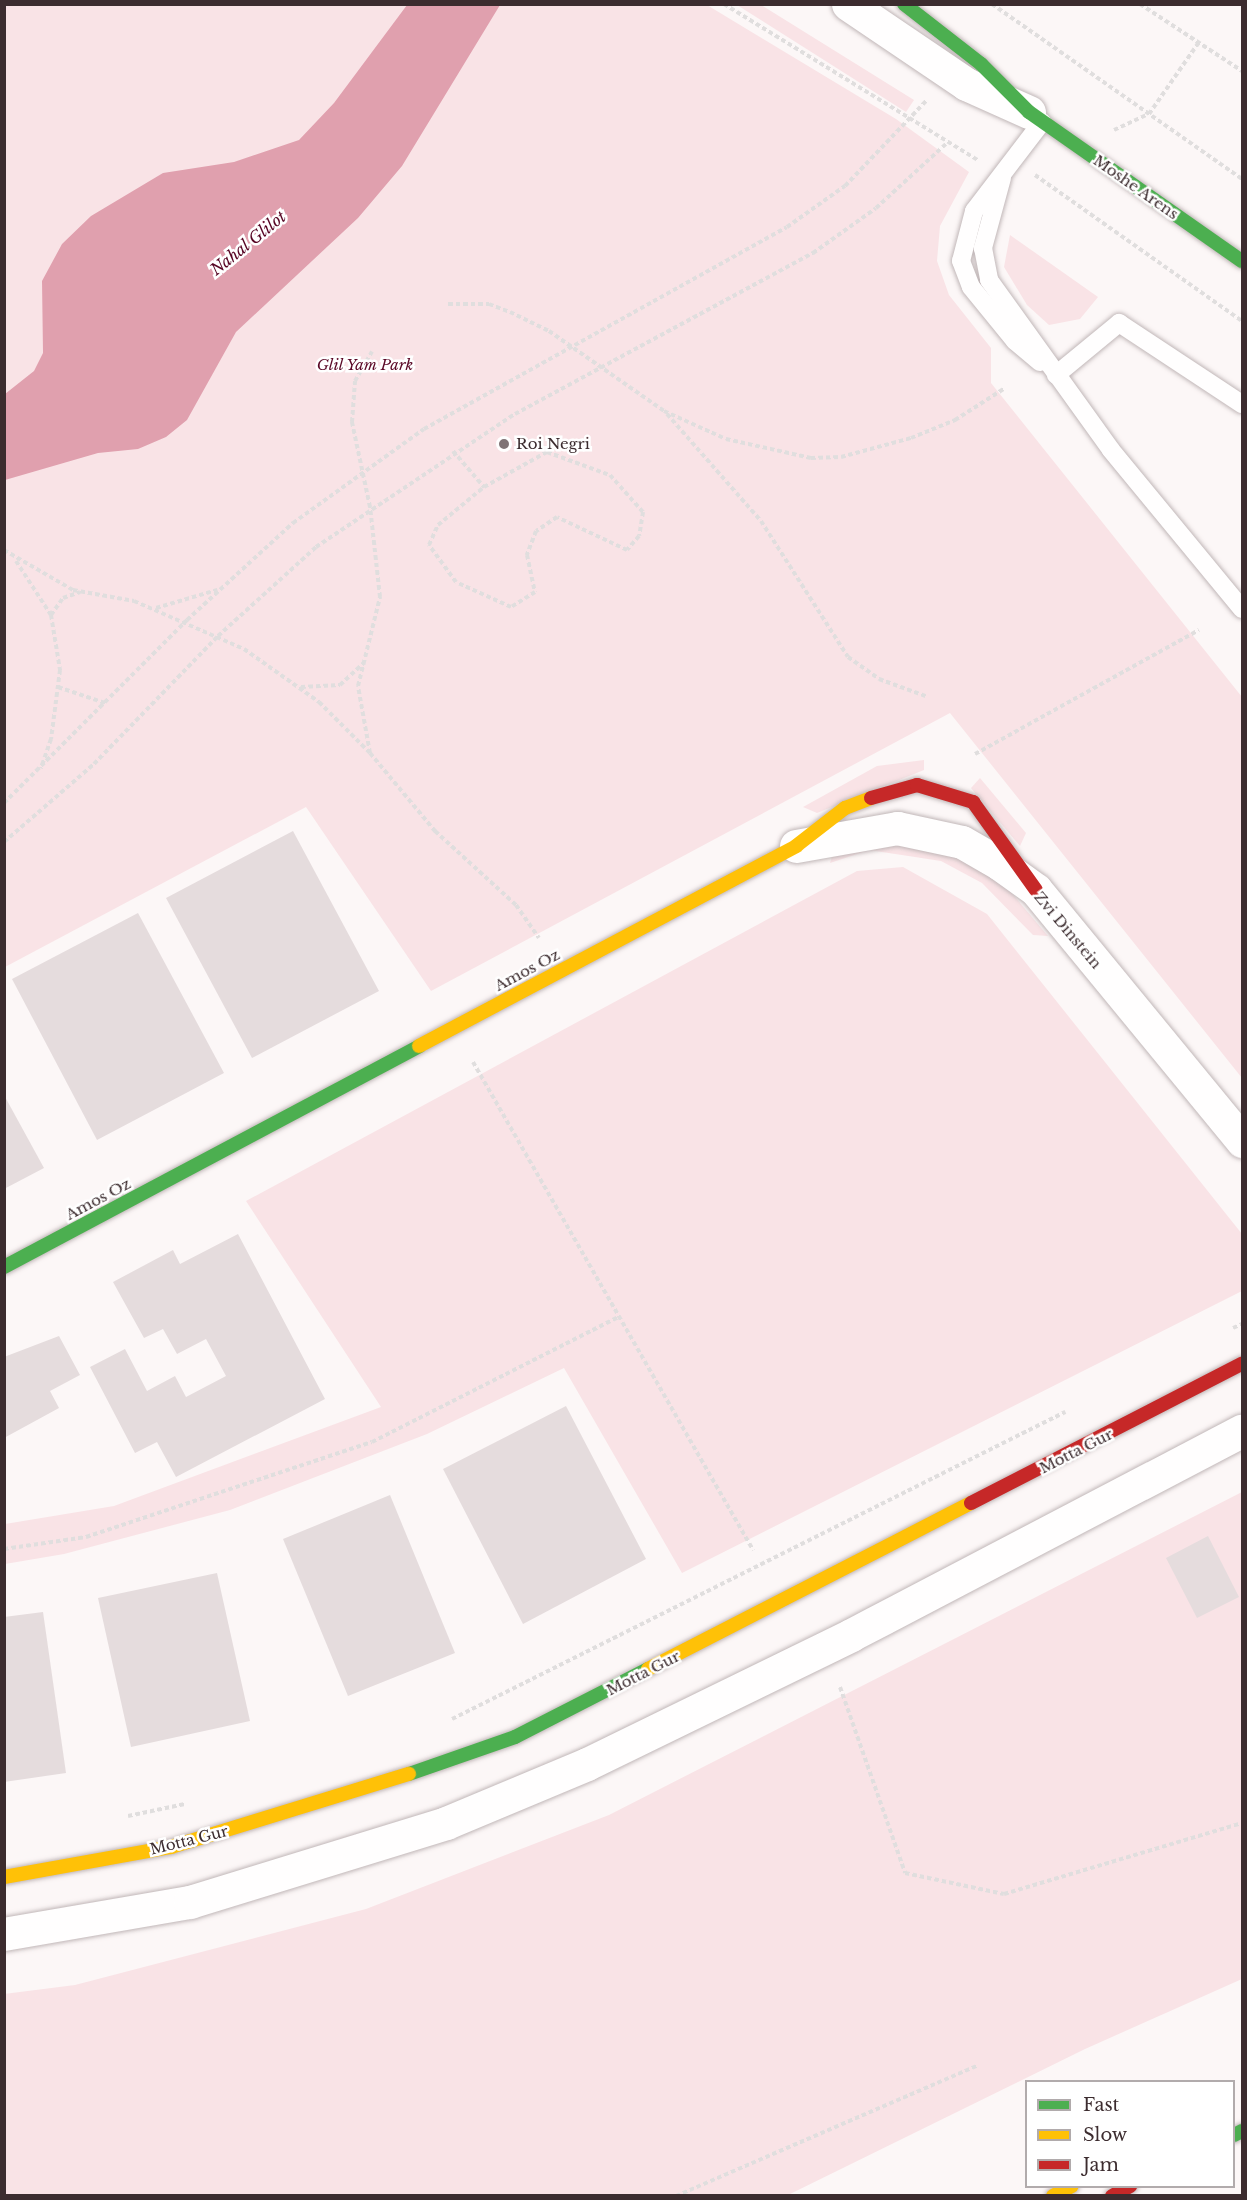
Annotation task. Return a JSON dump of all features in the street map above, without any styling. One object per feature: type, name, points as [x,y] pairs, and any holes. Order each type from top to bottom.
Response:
[{"type":"main road","name":"Moshe Arens","points":[[904,4],[981,64],[1035,117],[1242,261]]},
{"type":"main road","name":"Amos Oz","points":[[4,1267],[796,846],[845,808],[885,793],[917,785],[947,791],[973,802],[993,823],[1036,890]]},
{"type":"main road","name":"Motta Gur","points":[[4,1877],[171,1847],[332,1801],[515,1737],[1242,1364]]},
{"type":"main road","points":[[1112,2196],[1128,2188]]},
{"type":"street","name":"Moshe Arens","points":[[848,4],[966,84],[1035,117]]},
{"type":"street","name":"Zvi Dinstein","points":[[796,846],[897,828],[937,834],[991,858],[1036,890],[1242,1141]]},
{"type":"street","points":[[4,1934],[190,1902],[446,1823],[587,1764],[851,1635],[1242,1431]]},
{"type":"lane","points":[[1035,117],[1002,178],[974,211],[961,261],[971,287],[1015,341],[1056,375],[1242,609]]},
{"type":"lane","points":[[1056,375],[1119,323],[1242,404]]},
{"type":"path","points":[[724,4],[910,121],[981,162]]},
{"type":"path","points":[[992,4],[1242,179]]},
{"type":"path","points":[[1140,4],[1242,71]]},
{"type":"path","points":[[1077,146],[1149,114],[1199,42]]},
{"type":"path","points":[[4,803],[40,771],[221,588],[362,471],[570,346],[788,227],[845,186],[910,121],[927,99]]},
{"type":"path","points":[[4,842],[94,764],[218,636],[316,547],[453,451],[813,253],[876,208],[947,143]]},
{"type":"path","points":[[1038,177],[1242,321]]},
{"type":"path","points":[[448,304],[489,304],[510,312],[570,346],[664,411],[755,447],[811,458],[841,458],[955,420],[1005,388]]},
{"type":"path","points":[[370,753],[358,686],[368,657],[380,597],[370,507],[362,471],[352,401],[355,381],[372,352]]},
{"type":"path","points":[[664,411],[760,521],[848,657],[879,679],[928,697]]},
{"type":"path","points":[[453,451],[484,487]]},
{"type":"path","points":[[547,452],[610,475],[643,512],[639,536],[627,550],[557,517],[536,531],[527,555],[535,592],[511,608],[494,602],[456,582],[429,545],[438,525],[484,487],[547,452]]},
{"type":"path","points":[[4,550],[15,559],[84,591],[155,608],[187,620],[218,636],[299,687],[370,753],[435,831],[516,905],[539,938]]},
{"type":"path","points":[[15,559],[51,615],[58,687],[51,739],[40,771]]},
{"type":"path","points":[[155,608],[221,588]]},
{"type":"path","points":[[51,615],[63,598],[84,591]]},
{"type":"path","points":[[975,754],[1199,630]]},
{"type":"path","points":[[299,687],[340,685],[368,657]]},
{"type":"path","points":[[58,687],[105,703]]},
{"type":"path","points":[[472,1062],[753,1550]]},
{"type":"path","points":[[4,1549],[86,1537],[372,1442],[618,1317]]},
{"type":"path","points":[[444,1722],[1076,1407]]},
{"type":"path","points":[[840,1687],[905,1873],[1004,1894],[1242,1823]]},
{"type":"path","points":[[117,1819],[196,1801]]},
{"type":"path","points":[[676,2196],[976,2066]]},
{"type":"green space","name":"Glil Yam Park","points":[[5,5],[707,5],[896,119],[969,172],[940,226],[937,261],[949,295],[991,348],[991,383],[1242,697],[1242,1078],[950,713],[431,991],[306,807],[5,967]]},
{"type":"green space","points":[[737,5],[761,5],[914,100],[906,112]]},
{"type":"green space","points":[[1010,235],[1098,297],[1080,319],[1049,325],[1027,305],[1004,267]]},
{"type":"green space","points":[[924,760],[924,770],[817,813],[803,807],[877,766]]},
{"type":"green space","points":[[980,778],[1026,833],[1020,846],[971,788]]},
{"type":"green space","points":[[886,838],[969,859],[1009,890],[1048,936],[1033,935],[982,883],[941,861],[869,850],[830,863],[834,850]]},
{"type":"green space","points":[[903,867],[987,914],[1242,1234],[1242,1291],[682,1573],[564,1368],[427,1434],[230,1510],[64,1554],[5,1564],[5,1524],[114,1506],[381,1407],[246,1201],[857,871]]},
{"type":"green space","points":[[1242,1492],[1242,1979],[1085,2049],[788,2195],[5,2195],[4,1994],[75,1985],[366,1909],[609,1815]]},
{"type":"water","name":"Nahal Glilot","points":[[407,5],[500,5],[402,166],[358,218],[236,332],[187,420],[166,437],[138,449],[98,453],[5,480],[5,394],[34,371],[43,353],[42,281],[62,244],[91,216],[163,173],[234,162],[299,140],[334,103]]},
{"type":"building","points":[[293,831],[379,991],[252,1058],[166,898]]},
{"type":"building","points":[[138,913],[224,1073],[97,1140],[12,979]]},
{"type":"building","points":[[4,1095],[44,1168],[4,1189]]},
{"type":"building","points":[[238,1234],[325,1399],[176,1477],[157,1442],[135,1453],[90,1367],[125,1349],[147,1391],[175,1376],[186,1397],[226,1376],[206,1339],[177,1354],[163,1329],[144,1338],[113,1282],[173,1250],[180,1264]]},
{"type":"building","points":[[59,1336],[80,1375],[50,1391],[59,1408],[4,1438],[4,1357]]},
{"type":"building","points":[[566,1406],[646,1559],[523,1624],[443,1469]]},
{"type":"building","points":[[390,1495],[455,1653],[348,1696],[283,1539]]},
{"type":"building","points":[[1208,1536],[1239,1597],[1197,1618],[1166,1558]]},
{"type":"building","points":[[217,1573],[250,1721],[131,1747],[98,1598]]},
{"type":"building","points":[[43,1612],[66,1773],[4,1782],[4,1617]]},
{"type":"traffic: fast","points":[[904,4],[981,64],[1029,112],[1242,261]]},
{"type":"traffic: fast","points":[[4,1267],[419,1046]]},
{"type":"traffic: fast","points":[[409,1774],[515,1737],[648,1669]]},
{"type":"traffic: fast","points":[[1235,2134],[1242,2131]]},
{"type":"traffic: slow","points":[[419,1046],[796,846],[845,808],[871,798]]},
{"type":"traffic: slow","points":[[648,1669],[971,1503]]},
{"type":"traffic: slow","points":[[4,1877],[171,1847],[409,1774]]},
{"type":"traffic: slow","points":[[1053,2196],[1068,2188]]},
{"type":"traffic: jam","points":[[871,798],[917,785],[973,802],[1036,890]]},
{"type":"traffic: jam","points":[[971,1503],[1242,1364]]},
{"type":"traffic: jam","points":[[1112,2196],[1126,2188]]},
{"type":"place","name":"Roi Negri","points":[[504,444]]}]
